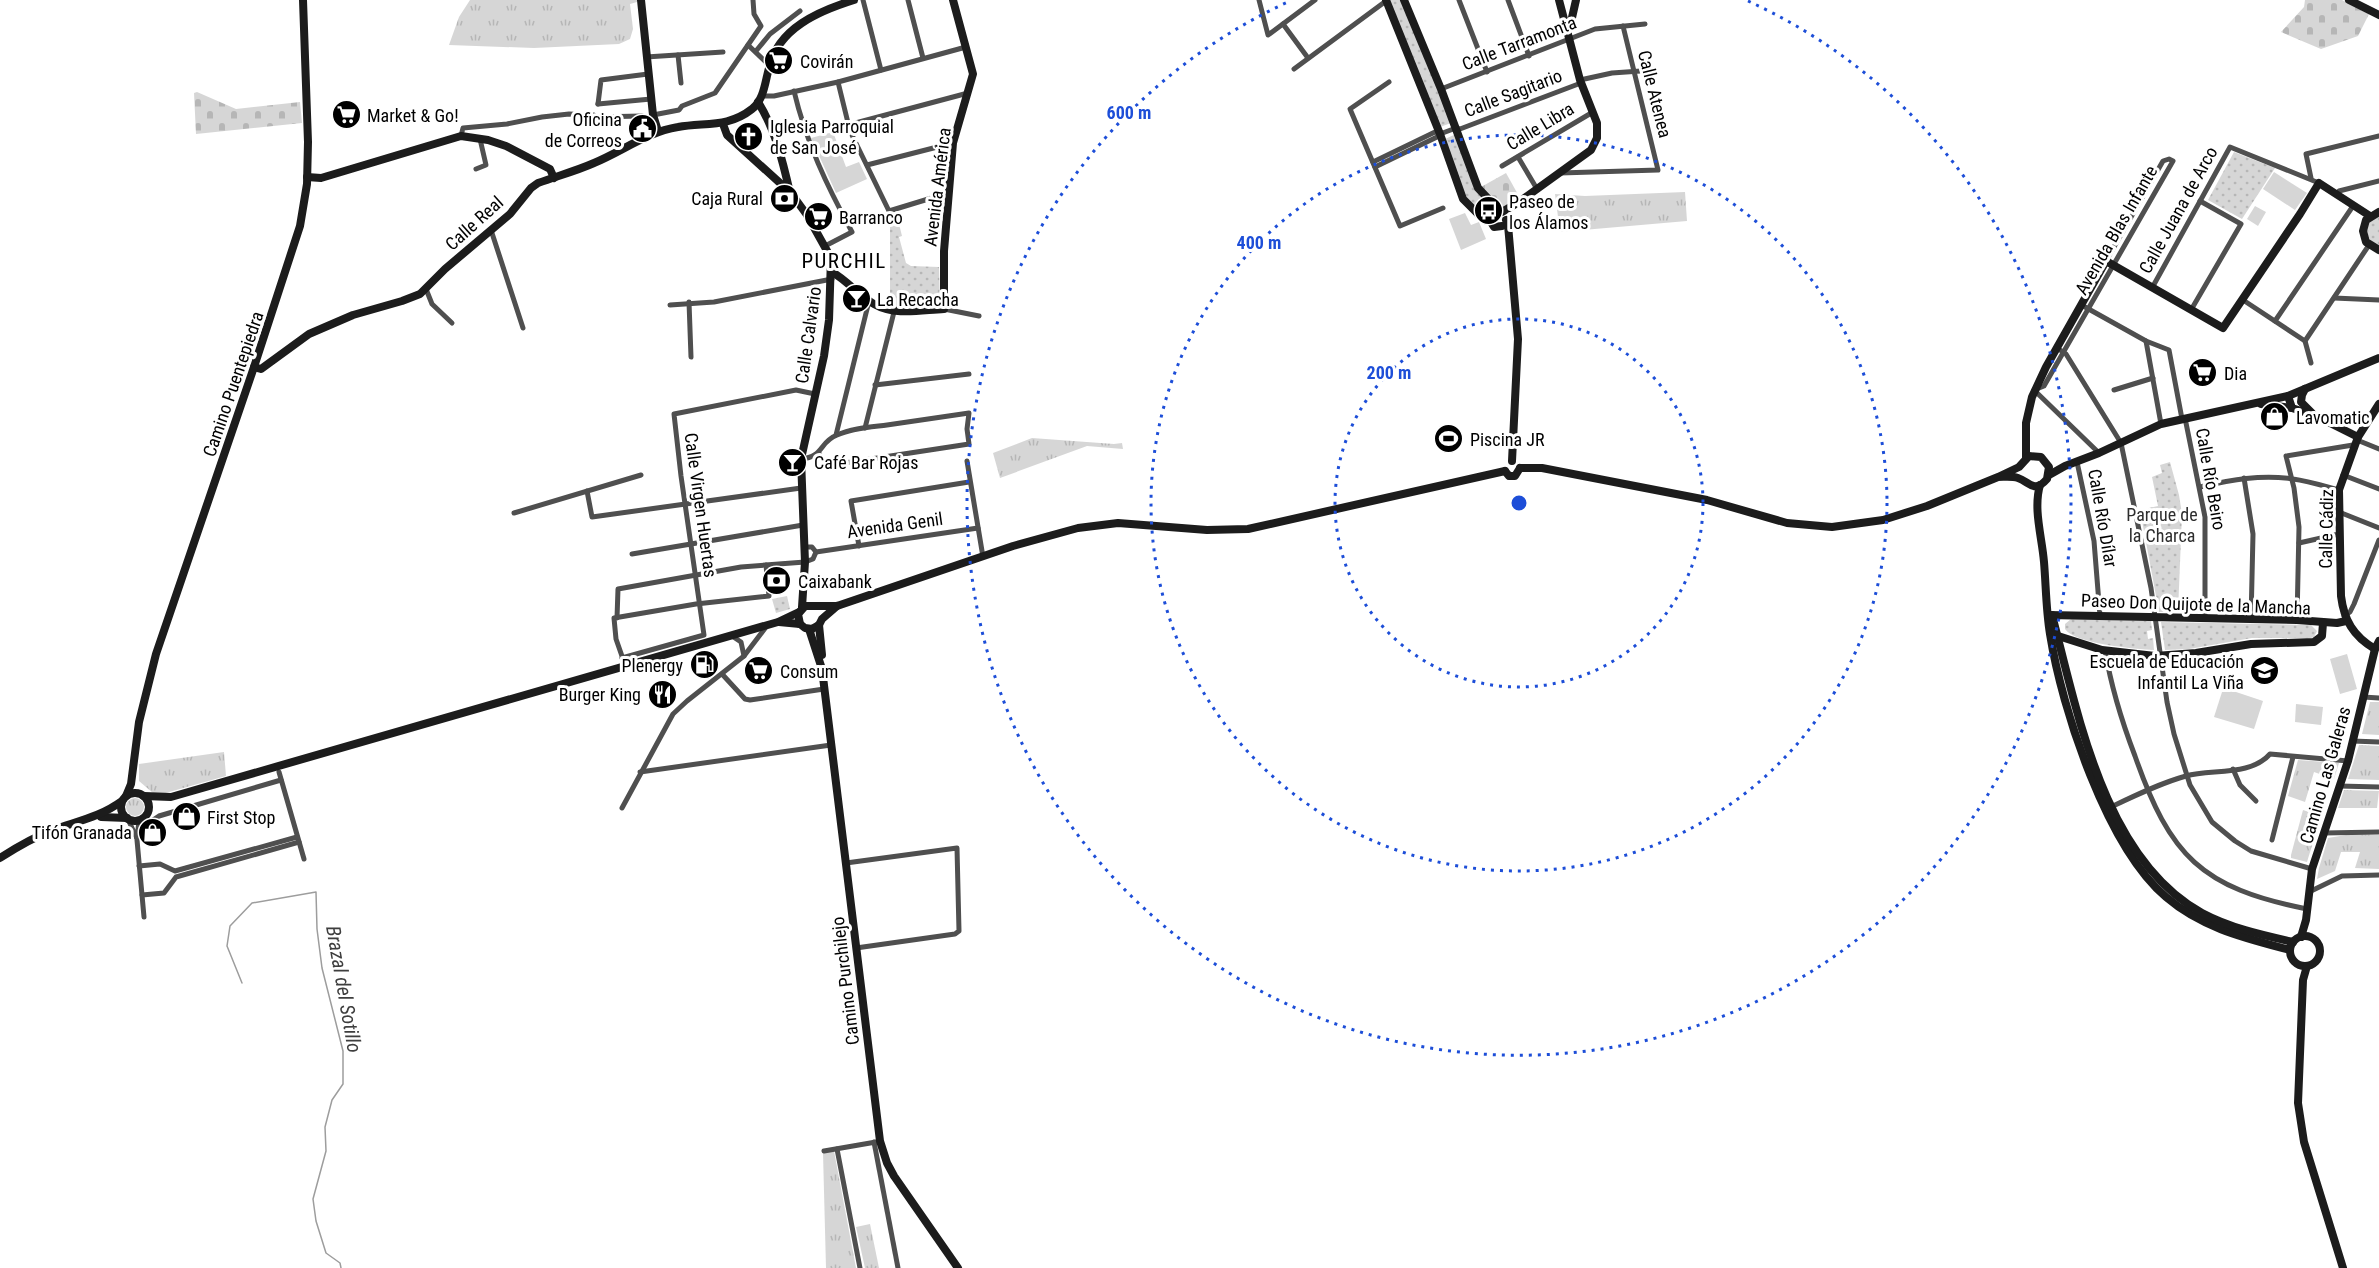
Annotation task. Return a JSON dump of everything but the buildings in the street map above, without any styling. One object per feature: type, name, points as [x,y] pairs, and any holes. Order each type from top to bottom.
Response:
[{"type":"street","name":"Camino Puentepiedra","points":[[124,799],[131,784],[139,722],[153,665],[300,226],[307,177],[303,0]]},
{"type":"street","points":[[641,0],[653,115],[658,131]]},
{"type":"street","points":[[653,115],[679,110],[682,106],[715,93],[761,26],[754,14],[753,0]]},
{"type":"street","points":[[863,0],[881,70]]},
{"type":"street","points":[[908,0],[923,58]]},
{"type":"street","name":"Avenida América","points":[[944,309],[944,251],[953,143],[973,74],[953,0]]},
{"type":"street","points":[[1259,0],[1268,35],[1315,0]]},
{"type":"street","points":[[1404,0],[1441,89],[1478,188],[1502,217],[1508,233],[1518,339],[1512,461]]},
{"type":"street","points":[[1459,0],[1487,72]]},
{"type":"street","points":[[1508,0],[1529,56]]},
{"type":"street","points":[[1294,69],[1386,1],[1440,134],[1463,199],[1478,214],[1489,219],[1494,227],[1519,202],[1595,145],[1598,130],[1581,82],[1559,0]]},
{"type":"street","points":[[1566,26],[1571,22],[1576,0]]},
{"type":"street","points":[[2349,0],[2379,15]]},
{"type":"street","points":[[723,124],[752,109],[760,99],[775,50],[786,36],[821,12],[850,1]]},
{"type":"street","points":[[756,51],[770,34],[780,29],[800,11]]},
{"type":"street","points":[[1282,24],[1308,58]]},
{"type":"street","name":"Calle Tarramonta","points":[[1441,89],[1596,29],[1645,24]]},
{"type":"street","name":"Calle Atenea","points":[[1560,173],[1658,170],[1623,26]]},
{"type":"street","points":[[780,29],[786,36]]},
{"type":"street","points":[[748,45],[769,65]]},
{"type":"street","points":[[760,99],[837,82],[966,47]]},
{"type":"street","points":[[646,57],[723,52]]},
{"type":"street","points":[[678,55],[681,83]]},
{"type":"street","name":"Calle Sagitario","points":[[1456,128],[1460,129],[1581,82],[1634,71],[1655,70]]},
{"type":"street","points":[[598,104],[600,80],[648,74]]},
{"type":"street","points":[[837,82],[848,125],[889,211],[948,193]]},
{"type":"street","points":[[1389,82],[1350,108],[1400,226],[1443,208]]},
{"type":"street","points":[[794,91],[802,125],[823,177],[852,232],[825,246]]},
{"type":"street","points":[[848,125],[968,93]]},
{"type":"street","points":[[594,115],[594,104],[651,99]]},
{"type":"street","points":[[760,99],[787,177],[790,193]]},
{"type":"street","name":"Calle Libra","points":[[1502,166],[1593,112]]},
{"type":"street","points":[[461,136],[463,128],[507,124],[542,117],[578,114],[594,115],[594,117],[642,116]]},
{"type":"street","name":"Calle Calvario","points":[[723,124],[728,135],[790,193],[807,214],[831,258],[832,276],[825,347],[801,459],[805,590],[800,624]]},
{"type":"street","name":"Calle Real","points":[[254,367],[261,369],[309,334],[353,315],[413,297],[426,289],[445,269],[510,214],[531,188],[596,163],[658,131],[679,126],[723,124]]},
{"type":"street","points":[[1374,165],[1456,128]]},
{"type":"street","points":[[307,177],[321,178],[461,136],[506,146],[550,169],[554,178]]},
{"type":"street","points":[[2370,216],[2315,180],[2306,154],[2379,136]]},
{"type":"street","points":[[477,169],[486,165],[480,139]]},
{"type":"street","points":[[867,165],[953,143]]},
{"type":"street","name":"Calle Juana de Arco","points":[[2152,288],[2230,147],[2315,180]]},
{"type":"street","points":[[1518,157],[1537,189]]},
{"type":"street","name":"Avenida Blas Infante","points":[[2026,458],[2028,411],[2034,390],[2173,161],[2169,159],[2163,161],[2109,264]]},
{"type":"street","points":[[778,182],[787,177]]},
{"type":"street","points":[[2109,264],[2223,328],[2243,300],[2315,180]]},
{"type":"street","points":[[2337,195],[2339,191],[2379,181]]},
{"type":"street","points":[[2191,310],[2241,224],[2200,201]]},
{"type":"street","points":[[2275,321],[2353,206]]},
{"type":"street","points":[[2379,212],[2370,216],[2363,231],[2369,246],[2379,250]]},
{"type":"street","points":[[1489,219],[1491,213],[1502,217]]},
{"type":"street","points":[[491,230],[523,328]]},
{"type":"street","points":[[2305,341],[2369,246]]},
{"type":"street","points":[[670,306],[688,302],[714,302],[832,276],[847,281],[869,301],[894,312],[944,309],[979,316]]},
{"type":"street","points":[[426,289],[432,304],[452,323]]},
{"type":"street","points":[[2334,298],[2379,300]]},
{"type":"street","points":[[2243,300],[2305,341],[2311,363]]},
{"type":"street","points":[[836,435],[869,301]]},
{"type":"street","points":[[688,302],[691,357]]},
{"type":"street","points":[[2084,307],[2146,341],[2161,424]]},
{"type":"street","points":[[865,428],[894,312]]},
{"type":"street","name":"Calle Río Beiro","points":[[2146,341],[2169,350],[2200,487],[2206,535],[2205,618]]},
{"type":"street","points":[[2060,350],[2121,443],[2156,617],[2170,713],[2187,776],[2201,806],[2222,832],[2251,851],[2312,869]]},
{"type":"street","points":[[2292,946],[2202,913],[2185,902],[2156,877],[2142,861],[2112,806],[2078,717],[2057,636],[2049,615],[2037,497],[2040,485],[2049,475],[2161,424],[2291,394],[2379,358]]},
{"type":"street","points":[[875,385],[969,374]]},
{"type":"street","points":[[2114,390],[2152,378]]},
{"type":"street","points":[[2301,402],[2305,388]]},
{"type":"street","name":"Calle Virgen Huertas","points":[[641,652],[704,635],[674,414],[796,390],[815,394]]},
{"type":"street","points":[[2034,390],[2099,453]]},
{"type":"street","points":[[2291,394],[2316,416]]},
{"type":"street","points":[[2291,394],[2292,408]]},
{"type":"street","points":[[2259,403],[2292,408],[2316,416],[2343,429],[2356,442],[2379,449]]},
{"type":"street","name":"Calle Cádiz","points":[[2345,618],[2341,602],[2339,490],[2356,442],[2379,404]]},
{"type":"street","points":[[801,459],[812,458],[819,453],[825,443],[836,435],[865,428],[969,413],[967,429],[969,444],[825,466],[819,453]]},
{"type":"street","name":"Avenida Blas Infante","points":[[2027,441],[2035,456]]},
{"type":"street","points":[[2297,620],[2299,543],[2297,508],[2286,456],[2356,442]]},
{"type":"street","points":[[1520,468],[1542,468],[1707,500],[1787,523],[1832,527],[1864,524],[1907,513],[1998,477],[2019,466],[2026,458],[2035,456],[2046,462],[2065,466]]},
{"type":"street","points":[[967,461],[983,557]]},
{"type":"street","points":[[1512,461],[1519,464],[1520,468],[1515,476],[1509,476],[1505,471],[1506,464],[1512,461]]},
{"type":"street","points":[[2046,462],[2049,475]]},
{"type":"street","name":"Calle Río Dílar","points":[[2077,462],[2094,541],[2100,616]]},
{"type":"street","points":[[2019,466],[2021,480]]},
{"type":"street","points":[[144,917],[137,840],[139,820],[148,811],[171,797],[732,636],[778,622],[801,610],[815,606],[837,606],[1052,534],[1100,525],[1142,524],[1226,530],[1264,526],[1505,471]]},
{"type":"street","points":[[514,513],[641,475]]},
{"type":"street","points":[[2343,475],[2379,489]]},
{"type":"street","points":[[1998,477],[2021,480],[2030,486],[2037,497]]},
{"type":"street","points":[[2244,478],[2253,534],[2251,620]]},
{"type":"street","points":[[2200,487],[2244,478],[2292,479],[2339,490]]},
{"type":"street","points":[[858,546],[851,501],[969,482]]},
{"type":"street","points":[[2030,486],[2040,485]]},
{"type":"street","points":[[587,491],[592,517],[801,488]]},
{"type":"street","points":[[2339,512],[2379,528]]},
{"type":"street","points":[[632,554],[803,525]]},
{"type":"street","name":"Avenida Genil","points":[[816,552],[978,528]]},
{"type":"street","points":[[2299,543],[2339,534]]},
{"type":"street","points":[[2377,645],[2355,635],[2345,618],[2354,604],[2379,540]]},
{"type":"street","points":[[625,667],[616,639],[618,589],[695,575],[805,562],[813,559],[816,552],[812,547],[805,547]]},
{"type":"street","points":[[616,618],[699,604],[769,596],[766,565]]},
{"type":"street","name":"Calle Calvario","points":[[805,590],[815,606],[820,622]]},
{"type":"street","points":[[2341,602],[2354,604]]},
{"type":"street","points":[[778,622],[800,624],[808,629],[820,622],[837,606]]},
{"type":"street","name":"Paseo Don Quijote de la Mancha","points":[[2049,615],[2297,620],[2323,623],[2345,618]]},
{"type":"street","name":"Paseo Don Quijote de la Mancha","points":[[2068,615],[2064,618],[2057,636],[2105,650],[2161,656],[2251,644],[2314,642],[2322,636],[2323,623]]},
{"type":"street","name":"Camino Purchilejo","points":[[820,622],[822,669],[877,1142],[892,1177],[958,1268]]},
{"type":"street","points":[[622,808],[673,714],[687,700],[744,656],[767,625]]},
{"type":"street","name":"Camino Purchilejo","points":[[808,629],[822,669]]},
{"type":"street","points":[[732,636],[741,642],[744,656]]},
{"type":"street","points":[[2057,636],[2069,713],[2090,772],[2115,828],[2140,870],[2165,897],[2196,919],[2234,935],[2292,946]]},
{"type":"street","name":"Camino Las Galeras","points":[[2301,937],[2306,920],[2312,869],[2348,760],[2377,645]]},
{"type":"street","points":[[2105,650],[2120,712],[2148,791],[2170,836],[2193,861],[2212,877],[2236,889],[2307,909]]},
{"type":"street","points":[[622,658],[641,652],[643,661]]},
{"type":"street","points":[[722,674],[745,699],[750,700],[825,689]]},
{"type":"street","points":[[2363,697],[2379,698]]},
{"type":"street","points":[[2352,741],[2379,742]]},
{"type":"street","points":[[640,772],[831,745]]},
{"type":"street","points":[[2112,806],[2187,776],[2259,764],[2270,754],[2348,760]]},
{"type":"street","points":[[2271,840],[2293,757]]},
{"type":"street","name":"Camino Puentepiedra","points":[[133,769],[137,786],[143,795]]},
{"type":"street","points":[[2233,769],[2240,785],[2256,801]]},
{"type":"street","points":[[279,772],[304,859]]},
{"type":"street","points":[[138,830],[159,816],[281,780]]},
{"type":"street","points":[[2339,786],[2379,787]]},
{"type":"street","points":[[96,817],[134,793],[171,797]]},
{"type":"street","points":[[143,795],[148,803],[148,811]]},
{"type":"street","points":[[124,799],[121,810],[137,840]]},
{"type":"street","points":[[0,858],[24,843],[52,830],[96,817],[113,816],[139,820]]},
{"type":"street","points":[[2324,833],[2379,832]]},
{"type":"street","points":[[139,866],[160,864],[175,871],[298,839]]},
{"type":"street","points":[[142,896],[164,893],[176,877],[298,839]]},
{"type":"street","points":[[846,864],[957,848],[960,927],[955,934],[856,948]]},
{"type":"street","points":[[2309,892],[2342,876],[2379,875]]},
{"type":"street","name":"Camino Las Galeras","points":[[2306,920],[2312,938]]},
{"type":"street","points":[[2298,964],[2307,966],[2314,963],[2319,955],[2319,946],[2312,938],[2301,937],[2292,946],[2292,958],[2298,964],[2304,980]]},
{"type":"street","points":[[2307,966],[2304,980],[2298,1103],[2304,1142],[2343,1268]]},
{"type":"street","points":[[824,1151],[877,1142],[877,1160],[898,1268]]},
{"type":"street","points":[[837,1149],[860,1268]]},
{"type":"street","points":[[877,1160],[884,1154]]},
{"type":"street","points":[[881,1184],[892,1177]]},
{"type":"green space","points":[[470,0],[637,0],[637,2],[630,4],[633,29],[630,39],[619,44],[534,48],[449,45],[459,17]]},
{"type":"green space","points":[[1388,0],[1402,0],[1451,123],[1440,127]]},
{"type":"green space","points":[[2305,0],[2342,0],[2369,14],[2358,36],[2321,49],[2281,32],[2304,7]]},
{"type":"green space","points":[[197,92],[236,109],[300,102],[302,123],[196,134],[194,93]]},
{"type":"green space","points":[[833,132],[846,167],[859,162],[867,179],[836,193],[811,138]]},
{"type":"green space","points":[[1456,134],[1477,190],[1491,204],[1491,209],[1486,215],[1469,203],[1458,182],[1445,139]]},
{"type":"green space","points":[[2234,152],[2275,168],[2242,219],[2208,200]]},
{"type":"green space","points":[[2274,172],[2307,193],[2295,210],[2263,189]]},
{"type":"green space","points":[[1506,173],[1520,198],[1502,208],[1481,187]]},
{"type":"green space","points":[[1685,192],[1687,221],[1560,232],[1555,194],[1585,196]]},
{"type":"green space","points":[[2255,206],[2266,212],[2258,226],[2247,219]]},
{"type":"green space","points":[[896,212],[902,236],[899,237],[906,263],[911,266],[939,267],[940,305],[890,308],[890,214]]},
{"type":"green space","points":[[1465,213],[1471,225],[1479,222],[1486,239],[1461,250],[1449,219]]},
{"type":"green space","points":[[2379,216],[2379,246],[2370,240],[2367,231],[2368,223]]},
{"type":"green space","points":[[1032,438],[1122,443],[1123,449],[1087,446],[1000,478],[993,453]]},
{"type":"green space","name":"Parque de la Charca","points":[[2170,462],[2182,514],[2178,612],[2159,612],[2140,510],[2158,506],[2152,477],[2162,473],[2160,465]]},
{"type":"green space","points":[[787,596],[790,609],[776,613],[772,599]]},
{"type":"green space","points":[[2071,619],[2151,621],[2152,630],[2147,631],[2148,639],[2153,638],[2154,650],[2106,645],[2081,638],[2065,629],[2065,624]]},
{"type":"green space","points":[[2161,622],[2311,625],[2317,631],[2311,638],[2252,638],[2189,649],[2165,650]]},
{"type":"green space","points":[[2347,654],[2357,689],[2340,694],[2330,659]]},
{"type":"green space","points":[[2233,691],[2263,701],[2254,729],[2214,717],[2222,692]]},
{"type":"green space","points":[[2370,702],[2379,702],[2379,735],[2362,734]]},
{"type":"green space","points":[[2296,704],[2323,707],[2321,725],[2295,722]]},
{"type":"green space","points":[[2359,745],[2379,746],[2379,780],[2348,779]]},
{"type":"green space","points":[[224,752],[226,776],[162,794],[153,793],[139,781],[139,764]]},
{"type":"green space","points":[[2298,760],[2339,763],[2334,779],[2314,772],[2305,802],[2288,796]]},
{"type":"green space","points":[[2344,790],[2379,791],[2377,808],[2338,808]]},
{"type":"green space","points":[[135,798],[141,801],[144,807],[141,813],[135,816],[129,813],[126,807],[129,801]]},
{"type":"green space","points":[[2303,810],[2321,816],[2307,862],[2291,858]]},
{"type":"green space","points":[[2352,834],[2379,835],[2379,869],[2355,868],[2360,852],[2341,852],[2335,871],[2317,879],[2328,838]]},
{"type":"green space","points":[[834,1151],[856,1268],[826,1268],[823,1153]]},
{"type":"green space","points":[[870,1224],[879,1268],[865,1268],[856,1227]]},
{"type":"shaded area","name":"Piscina JR","points":[[1453,427],[1456,449],[1445,451],[1441,429]]},
{"type":"waterway","name":"Brazal del Sotillo","points":[[242,983],[227,946],[230,926],[252,903],[316,892],[317,929],[322,968],[343,1051],[343,1084],[332,1100],[325,1127],[326,1151],[313,1199],[316,1221],[326,1253],[340,1263],[341,1268]]},
{"type":"place","name":"Covirán","points":[[779,61]]},
{"type":"place","name":"Market & Go!","points":[[346,115]]},
{"type":"place","name":"Oficina de Correos","points":[[643,129]]},
{"type":"place","name":"Iglesia Parroquial de San José","points":[[749,136]]},
{"type":"place","name":"Caja Rural","points":[[784,198]]},
{"type":"place","name":"Paseo de los Álamos","points":[[1488,211]]},
{"type":"place","name":"Barranco","points":[[818,217]]},
{"type":"place","name":"La Recacha","points":[[856,299]]},
{"type":"place","name":"Dia","points":[[2203,373]]},
{"type":"place","name":"Lavomatic","points":[[2275,417]]},
{"type":"place","name":"Piscina JR","points":[[1449,439]]},
{"type":"place","name":"Café Bar Rojas","points":[[793,462]]},
{"type":"place","name":"Caixabank","points":[[777,581]]},
{"type":"place","name":"Plenergy","points":[[704,665]]},
{"type":"place","name":"Consum","points":[[759,671]]},
{"type":"place","name":"Escuela de Educación Infantil La Viña","points":[[2265,671]]},
{"type":"place","name":"Burger King","points":[[662,694]]},
{"type":"place","name":"First Stop","points":[[186,817]]},
{"type":"place","name":"Tifón Granada","points":[[153,832]]},
{"type":"district","name":"PURCHIL","points":[[844,261]]}]
